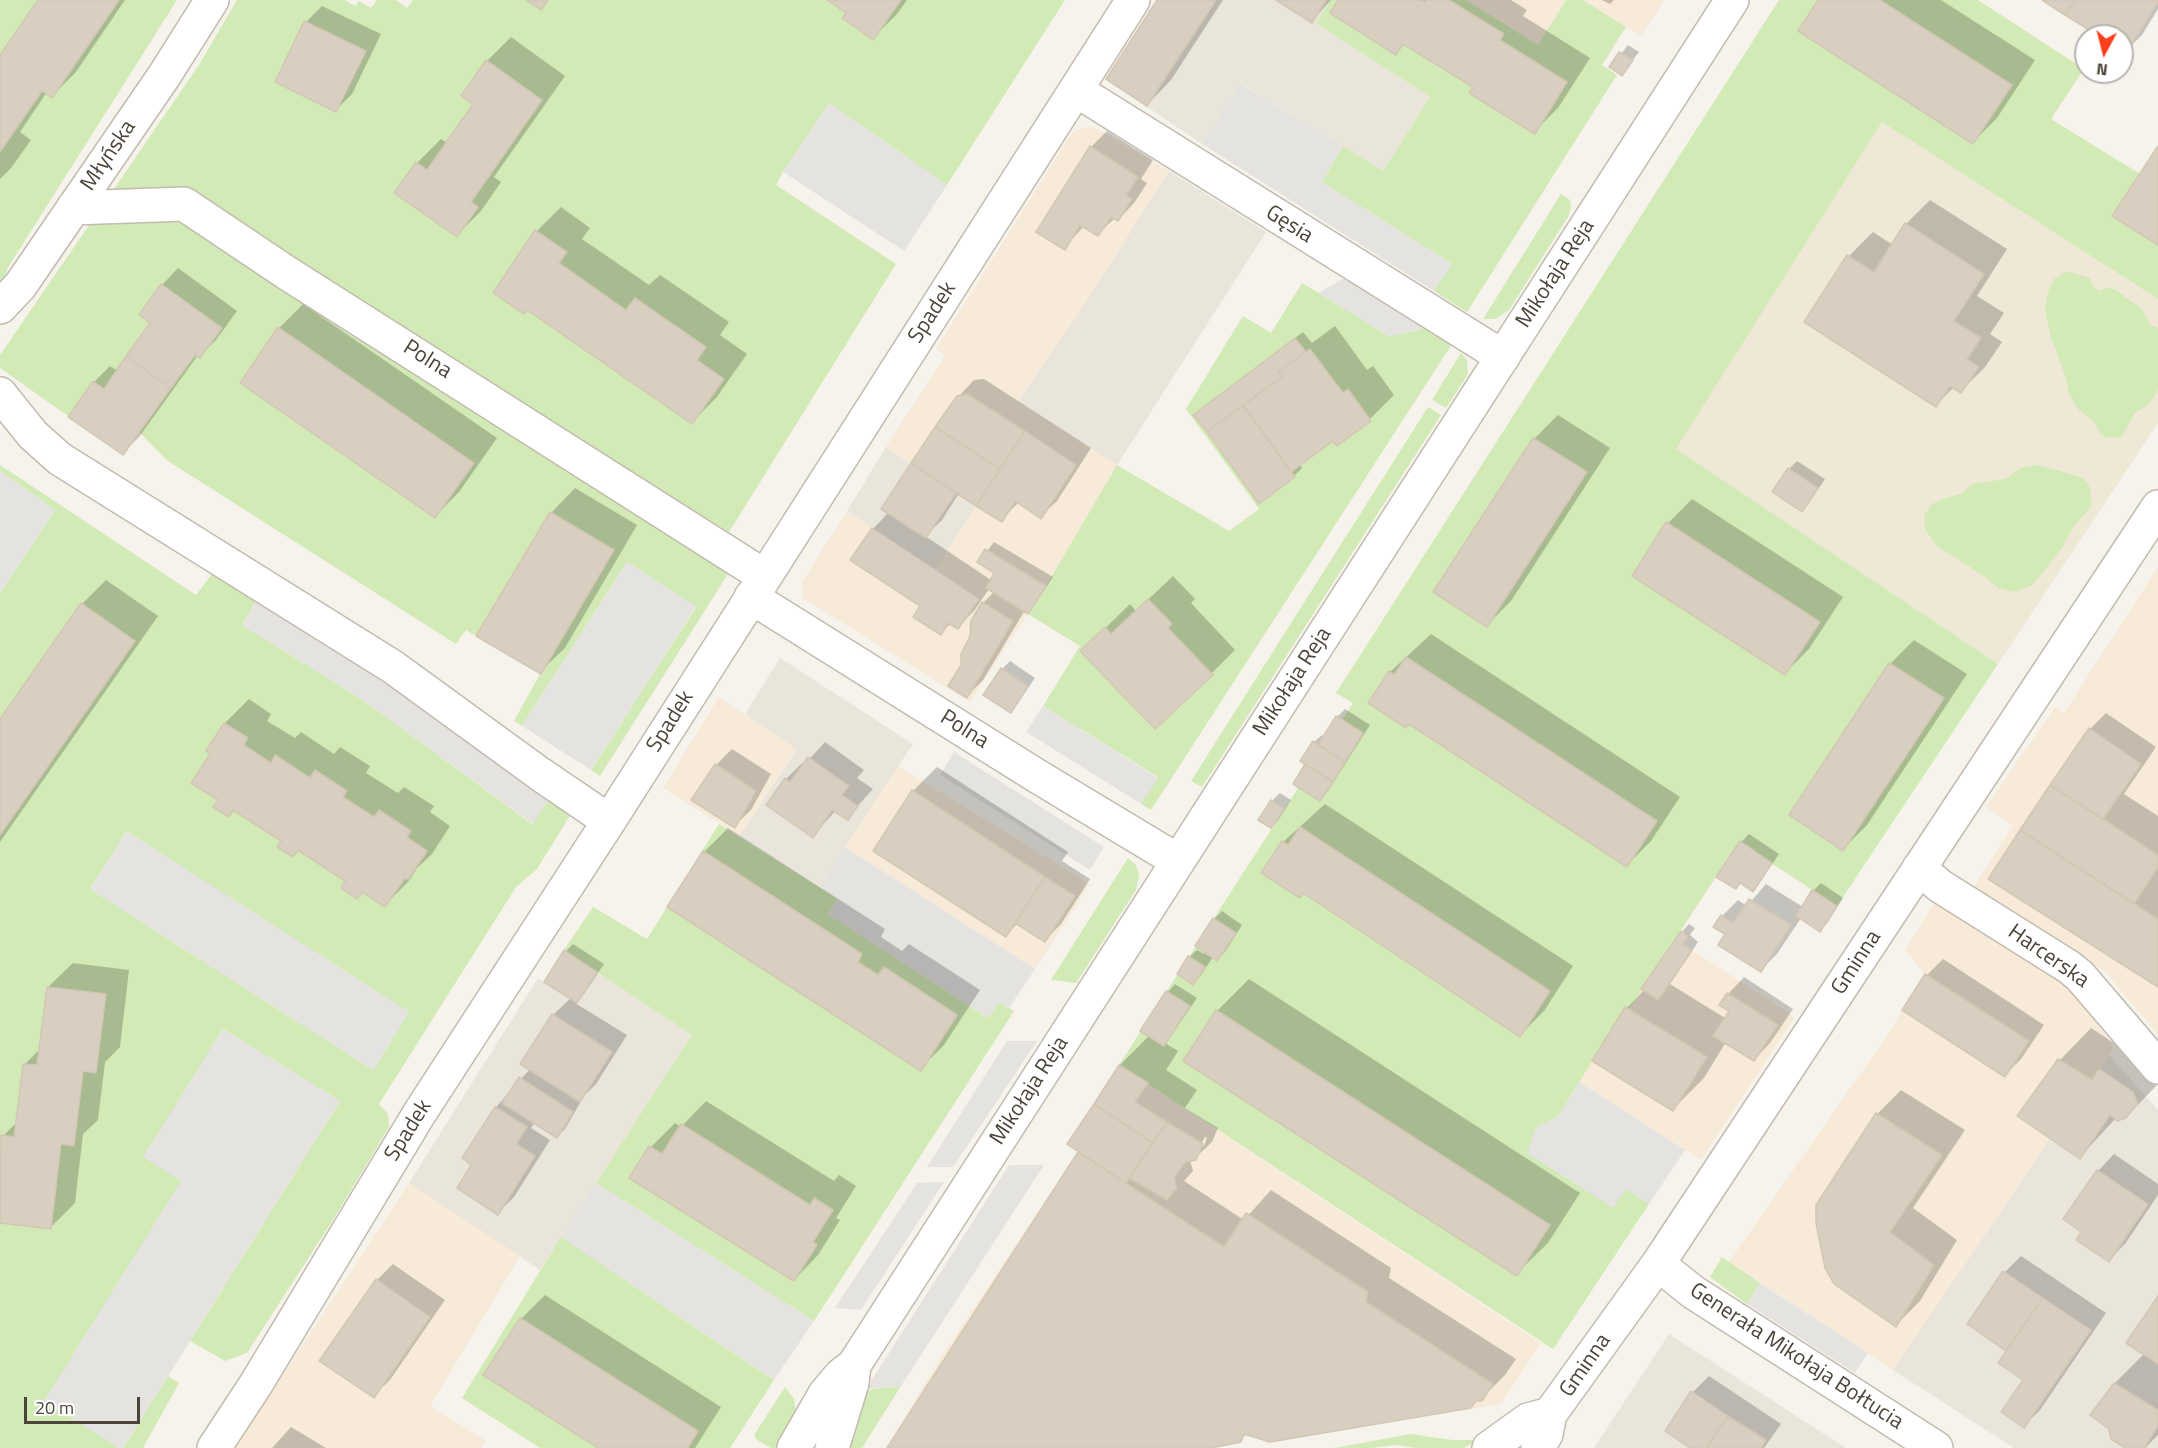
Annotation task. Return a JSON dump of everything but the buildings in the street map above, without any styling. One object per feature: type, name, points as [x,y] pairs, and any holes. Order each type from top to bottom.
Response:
[{"type":"street","name":"Młyńska","points":[[0,307],[20,286],[74,208],[164,76],[212,0]]},
{"type":"street","name":"Spadek","points":[[214,1448],[256,1384],[419,1114],[609,821],[1133,0]]},
{"type":"street","name":"Mikołaja Reja","points":[[794,1448],[825,1394],[841,1375],[854,1365],[1732,0]]},
{"type":"street","name":"Gęsia","points":[[1076,90],[1503,357]]},
{"type":"street","name":"Polna","points":[[74,208],[184,204],[1037,776],[1178,861]]},
{"type":"street","points":[[0,394],[33,435],[60,459],[393,667],[609,821]]},
{"type":"street","name":"Gminna","points":[[1538,1448],[1546,1434],[1550,1414],[1658,1264],[2158,507]]},
{"type":"street","name":"Harcerska","points":[[1919,868],[1940,886],[2080,976],[2158,1068]]},
{"type":"street","name":"Generała Mikołaja Bołtucia","points":[[1658,1264],[1693,1292],[1936,1448]]},
{"type":"street","name":"Mikołaja Reja","points":[[832,1448],[852,1383],[854,1365]]},
{"type":"street","name":"Gminna","points":[[1489,1448],[1528,1420],[1550,1414]]},
{"type":"shaded area","points":[[1157,0],[1330,0],[1316,23],[1430,97],[1383,171],[1242,84],[1202,144],[1106,79]]},
{"type":"shaded area","points":[[1466,0],[1566,0],[1538,45]]},
{"type":"shaded area","points":[[1583,0],[1664,0],[1641,36]]},
{"type":"shaded area","points":[[1241,84],[1343,146],[1322,182],[1452,264],[1434,291],[1202,144]]},
{"type":"shaded area","points":[[829,103],[947,185],[904,251],[783,172]]},
{"type":"shaded area","points":[[1882,122],[2158,299],[2158,423],[1998,664],[1675,449]]},
{"type":"shaded area","points":[[1092,126],[1169,171],[1076,317],[1017,401],[1117,465],[1046,586],[970,702],[803,598],[802,582],[847,511],[935,570],[976,506],[886,447],[945,356],[936,349],[1073,131]]},
{"type":"shaded area","points":[[1169,171],[1266,232],[1117,465],[1017,402],[1076,317]]},
{"type":"shaded area","points":[[1346,277],[1428,328],[1389,336],[1318,293]]},
{"type":"shaded area","points":[[886,447],[976,506],[936,570],[847,511]]},
{"type":"shaded area","points":[[0,471],[55,510],[0,593]]},
{"type":"shaded area","points":[[627,562],[696,606],[591,770],[522,726]]},
{"type":"shaded area","points":[[2158,567],[2158,1035],[2106,972],[1974,887],[2013,825],[1986,807],[2055,707],[2064,713]]},
{"type":"shaded area","points":[[256,601],[384,679],[548,801],[533,824],[363,700],[242,625]]},
{"type":"shaded area","points":[[780,658],[913,744],[819,886],[739,836],[796,750],[745,714]]},
{"type":"shaded area","points":[[719,697],[796,749],[739,836],[663,788]]},
{"type":"shaded area","points":[[1043,706],[1158,778],[1141,804],[1026,732]]},
{"type":"shaded area","points":[[954,752],[1104,847],[1090,870],[940,775]]},
{"type":"shaded area","points":[[898,766],[1090,884],[1035,969],[845,847]]},
{"type":"shaded area","points":[[127,831],[409,1012],[373,1070],[90,889]]},
{"type":"shaded area","points":[[845,847],[1035,969],[1009,1008],[999,1002],[988,1018],[828,914],[837,899],[819,886]]},
{"type":"shaded area","points":[[1935,902],[2029,958],[2075,991],[2114,1048],[2050,1138],[1893,1370],[1729,1262],[1891,1030],[1925,974],[1905,950]]},
{"type":"shaded area","points":[[564,950],[692,1035],[540,1270],[409,1183],[538,978],[544,982]]},
{"type":"shaded area","points":[[1692,950],[1795,1017],[1701,1160],[1579,1082],[1625,1007],[1629,1009],[1641,989]]},
{"type":"shaded area","points":[[223,1029],[340,1101],[123,1448],[119,1448],[44,1401],[181,1181],[143,1157]]},
{"type":"shaded area","points":[[1007,1041],[1037,1041],[953,1167],[927,1167]]},
{"type":"shaded area","points":[[2109,1055],[2158,1110],[2158,1448],[2014,1448],[1893,1370]]},
{"type":"shaded area","points":[[1119,1065],[1541,1343],[1501,1404],[1270,1442],[1245,1434],[1241,1442],[1211,1448],[886,1448],[941,1357],[1078,1152],[1067,1144]]},
{"type":"shaded area","points":[[1579,1082],[1685,1150],[1649,1204],[1626,1189],[1613,1208],[1527,1153],[1536,1127],[1558,1117]]},
{"type":"shaded area","points":[[1009,1165],[1044,1165],[901,1386],[866,1389]]},
{"type":"shaded area","points":[[944,1182],[861,1310],[835,1308],[917,1183]]},
{"type":"shaded area","points":[[409,1183],[520,1256],[430,1406],[486,1441],[481,1448],[235,1448]]},
{"type":"shaded area","points":[[596,1183],[814,1321],[774,1380],[561,1237]]},
{"type":"shaded area","points":[[1760,1283],[1868,1353],[1855,1373],[1747,1304]]},
{"type":"shaded area","points":[[1669,1334],[1846,1448],[1594,1448]]},
{"type":"green space","points":[[0,0],[177,0],[7,269],[5,282],[0,290]]},
{"type":"green space","points":[[237,0],[345,0],[355,6],[359,1],[371,8],[377,0],[396,0],[407,8],[413,0],[1065,0],[947,185],[829,103],[783,172],[776,185],[896,264],[729,532],[653,485],[640,511],[730,571],[600,776],[591,770],[696,607],[627,562],[522,726],[514,721],[540,674],[466,630],[456,644],[168,461],[140,433],[123,455],[0,368],[0,355],[199,65]]},
{"type":"green space","points":[[1330,0],[1466,0],[1538,45],[1566,0],[1583,0],[1626,27],[1602,65],[1617,75],[1467,312],[1434,291],[1452,264],[1322,182],[1343,146],[1383,171],[1430,97],[1316,23]]},
{"type":"green space","points":[[1779,0],[1978,0],[2074,62],[2074,84],[2051,119],[2140,174],[2113,216],[2158,245],[2158,299],[1882,122],[1676,449],[1998,664],[1837,906],[1739,842],[1629,1009],[1625,1007],[1558,1117],[1536,1128],[1528,1153],[1613,1207],[1626,1188],[1649,1204],[1553,1349],[1119,1065],[1353,703],[1336,693]]},
{"type":"green space","points":[[1561,194],[1570,200],[1571,208],[1568,217],[1509,310],[1496,319],[1483,319]]},
{"type":"green space","points":[[2066,271],[2090,278],[2093,287],[2099,291],[2109,287],[2117,291],[2142,309],[2150,325],[2158,328],[2158,390],[2149,404],[2134,414],[2122,437],[2107,438],[2099,432],[2095,423],[2078,409],[2069,395],[2067,381],[2051,337],[2045,311],[2048,292],[2054,279]]},
{"type":"green space","points":[[1302,283],[1389,336],[1428,328],[1452,344],[1151,810],[1141,804],[1158,777],[1043,706],[1080,646],[1028,614],[1117,465],[1229,531],[1259,509],[1186,409],[1243,316],[1271,333]]},
{"type":"green space","points":[[1461,353],[1467,360],[1468,374],[1446,408],[1432,400]]},
{"type":"green space","points":[[1428,407],[1441,415],[1202,787],[1191,781]]},
{"type":"green space","points":[[0,465],[196,595],[212,574],[256,601],[242,625],[363,700],[532,824],[548,801],[571,814],[537,869],[516,887],[379,1104],[388,1114],[389,1127],[331,1223],[247,1353],[225,1361],[190,1341],[340,1101],[223,1029],[144,1157],[182,1181],[45,1401],[119,1448],[0,1448],[0,593],[55,510],[0,471]],"holes":[[[126,832],[409,1012],[373,1070],[90,889]]]},
{"type":"green space","points":[[2037,465],[2081,477],[2088,483],[2091,507],[2073,527],[2063,546],[2033,585],[2014,592],[1998,588],[1984,576],[1937,546],[1925,529],[1924,515],[1932,504],[1961,494],[1972,484],[2006,479],[2021,468]]},
{"type":"green space","points":[[719,824],[838,899],[828,914],[988,1018],[999,1002],[1014,1011],[814,1321],[596,1183],[692,1035],[564,950],[593,907],[647,939]]},
{"type":"green space","points":[[1128,858],[1135,864],[1139,874],[1136,890],[1076,983],[1051,980]]},
{"type":"green space","points":[[561,1237],[774,1380],[730,1448],[540,1448],[462,1398]]},
{"type":"green space","points":[[1722,1257],[1760,1283],[1747,1304],[1710,1277]]},
{"type":"green space","points":[[168,1376],[179,1383],[143,1448],[123,1448]]},
{"type":"green space","points":[[901,1386],[862,1448],[846,1448],[863,1394],[872,1389]]},
{"type":"green space","points":[[785,1387],[794,1399],[796,1413],[778,1448],[771,1448],[757,1440],[754,1435]]},
{"type":"green space","points":[[1410,1434],[1453,1440],[1477,1440],[1464,1448],[1417,1448],[1396,1445],[1335,1448]]}]
